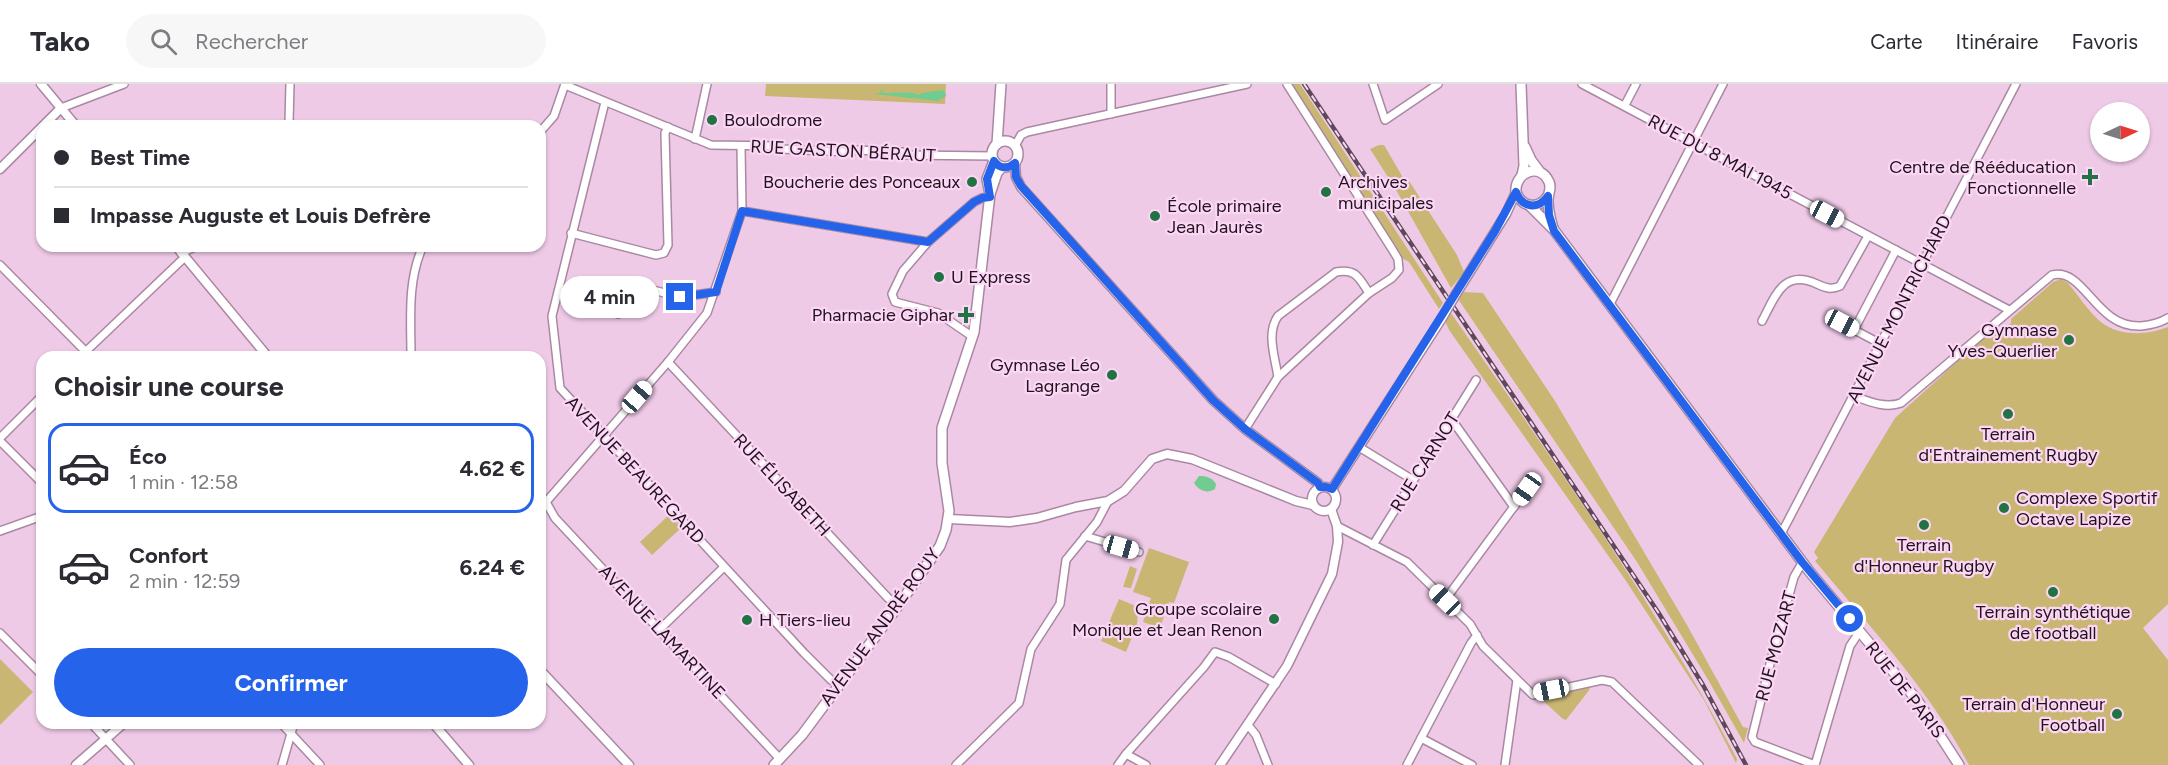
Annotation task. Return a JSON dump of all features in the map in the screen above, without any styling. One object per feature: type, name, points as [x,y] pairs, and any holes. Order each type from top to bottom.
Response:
[{"type":"main road","points":[[998,119],[1018,156],[1015,163],[1009,167],[1002,167],[993,159],[993,150],[997,144],[998,119],[1001,84]]},
{"type":"main road","points":[[1521,84],[1524,166],[1522,175],[1516,183],[1516,192],[1521,201],[1528,205],[1541,204],[1548,196]]},
{"type":"main road","points":[[1522,139],[1531,160],[1548,180],[1549,215],[1554,231]]},
{"type":"main road","points":[[997,144],[1005,141],[1012,144]]},
{"type":"main road","name":"AVENUE ANDRÉ ROUY","points":[[990,195],[987,179],[993,159]]},
{"type":"main road","name":"AVENUE ANDRÉ ROUY","points":[[777,762],[802,735],[940,546],[949,519],[942,463],[942,428],[973,337],[990,195],[997,173],[1002,167]]},
{"type":"main road","points":[[1522,175],[1530,171],[1540,172]]},
{"type":"main road","name":"RUE DE PARIS","points":[[1528,205],[1554,231],[1802,562],[1917,700],[1959,765]]},
{"type":"street","points":[[40,84],[71,120]]},
{"type":"street","points":[[50,120],[61,108],[124,84]]},
{"type":"street","points":[[286,120],[290,84]]},
{"type":"street","points":[[695,139],[706,84]]},
{"type":"street","points":[[1111,84],[1111,114]]},
{"type":"street","points":[[1012,144],[1024,133],[1224,86],[1247,84]]},
{"type":"street","points":[[1245,429],[1278,377],[1370,292],[1392,278],[1399,270],[1398,259],[1392,249],[1287,84]]},
{"type":"street","points":[[1373,84],[1385,120],[1438,84]]},
{"type":"street","name":"RUE DU 8 MAI 1945","points":[[1582,84],[2009,310]]},
{"type":"street","points":[[1626,103],[1636,84]]},
{"type":"street","points":[[1610,304],[1723,84]]},
{"type":"street","name":"AVENUE MONTRICHARD","points":[[1781,534],[2016,84]]},
{"type":"street","points":[[546,125],[554,116],[565,85]]},
{"type":"street","name":"RUE GASTON BÉRAUT","points":[[565,85],[711,145],[772,146],[781,149],[850,152],[856,150],[902,152],[907,155],[993,159]]},
{"type":"street","name":"AVENUE BEAUREGARD","points":[[605,102],[552,316],[560,388],[804,653],[838,684]]},
{"type":"street","points":[[572,233],[656,255],[664,253],[668,245],[665,133],[668,127]]},
{"type":"street","points":[[0,169],[36,134]]},
{"type":"street","points":[[603,436],[668,362],[707,313],[742,211],[741,147]]},
{"type":"street","points":[[1015,163],[1016,177],[1021,186],[1213,400],[1245,429],[1318,483],[1320,487]]},
{"type":"street","points":[[1332,489],[1442,318],[1506,214],[1516,192]]},
{"type":"street","points":[[973,337],[938,313],[895,302],[892,294],[903,271],[928,242],[974,202],[990,195]]},
{"type":"street","points":[[1506,214],[1528,205]]},
{"type":"street","points":[[742,211],[928,242]]},
{"type":"street","points":[[1762,321],[1775,296],[1786,282],[1802,279],[1828,289],[1840,286],[1868,236]]},
{"type":"street","points":[[1854,330],[1896,250]]},
{"type":"street","points":[[90,351],[181,252],[263,351]]},
{"type":"street","points":[[409,351],[411,287],[421,252]]},
{"type":"street","points":[[0,265],[82,351]]},
{"type":"street","points":[[1278,377],[1272,324],[1278,316],[1336,272],[1347,270],[1356,274],[1370,292]]},
{"type":"street","points":[[1854,396],[1878,404],[1901,403],[2009,310],[2048,278],[2058,273],[2072,277],[2106,314],[2116,321],[2138,326],[2152,325],[2168,318]]},
{"type":"street","points":[[618,314],[630,310],[649,289],[680,297],[716,292]]},
{"type":"street","points":[[1830,317],[1881,344]]},
{"type":"street","name":"RUE ÉLISABETH","points":[[668,362],[898,606]]},
{"type":"street","name":"RUE CARNOT","points":[[1373,545],[1476,380]]},
{"type":"street","points":[[36,402],[0,440],[36,477]]},
{"type":"street","points":[[1452,420],[1514,507]]},
{"type":"street","name":"AVENUE LAMARTINE","points":[[603,436],[546,502],[555,518],[660,629],[777,762]]},
{"type":"street","points":[[1359,447],[1413,480]]},
{"type":"street","points":[[949,519],[1010,522],[1108,501],[1124,491],[1152,459],[1162,454],[1192,459],[1296,501],[1313,505],[1321,511],[1331,509]]},
{"type":"street","points":[[1313,505],[1312,496],[1320,487],[1332,489]]},
{"type":"street","points":[[1220,765],[1276,684],[1332,574],[1338,547],[1337,526],[1331,509],[1336,500],[1332,489]]},
{"type":"street","points":[[1445,600],[1527,489]]},
{"type":"street","points":[[956,765],[1019,703],[1031,649],[1060,604],[1066,560],[1097,522],[1108,501]]},
{"type":"street","points":[[0,531],[36,518]]},
{"type":"street","points":[[1337,526],[1407,562],[1470,624],[1483,646],[1533,694],[1602,680],[1612,682],[1699,765]]},
{"type":"street","points":[[1085,536],[1139,552]]},
{"type":"street","name":"RUE MOZART","points":[[1802,562],[1794,578],[1752,736],[1755,742],[1815,765]]},
{"type":"street","points":[[660,629],[724,567]]},
{"type":"street","points":[[1815,765],[1850,646],[1860,631]]},
{"type":"street","points":[[0,633],[36,669]]},
{"type":"street","points":[[1407,765],[1477,635]]},
{"type":"street","points":[[1118,765],[1215,652],[1229,657],[1276,684]]},
{"type":"street","points":[[546,676],[628,765]]},
{"type":"street","points":[[1505,765],[1517,680]]},
{"type":"street","points":[[1248,725],[1256,735],[1268,765]]},
{"type":"street","points":[[97,729],[130,765]]},
{"type":"street","points":[[76,765],[117,729]]},
{"type":"street","points":[[287,729],[320,765]]},
{"type":"street","points":[[282,765],[292,729]]},
{"type":"street","points":[[438,729],[469,765]]},
{"type":"street","points":[[1421,738],[1472,765]]},
{"type":"street","points":[[1126,754],[1146,765]]},
{"type":"shaded area","points":[[766,84],[946,84],[945,104],[765,96]]},
{"type":"shaded area","points":[[1289,84],[1300,84],[1443,303],[1439,309],[1409,262],[1402,258]]},
{"type":"shaded area","points":[[882,89],[883,93],[919,95],[942,90],[946,96],[938,101],[875,94],[880,93]]},
{"type":"shaded area","points":[[1384,145],[1405,181],[1409,181],[1457,255],[1464,272],[1451,288],[1395,188],[1370,149]]},
{"type":"shaded area","name":"Complexe Sportif Octave Lapize","points":[[2061,279],[2068,283],[2092,313],[2108,327],[2125,332],[2143,333],[2168,327],[2168,604],[2143,628],[2168,660],[2168,765],[1969,765],[1936,710],[1917,684],[1815,561],[1818,558],[1814,552],[1895,418],[1991,331],[2005,328],[2011,323],[2011,319],[2053,282]]},
{"type":"shaded area","points":[[1463,292],[1483,293],[1555,401],[1687,625],[1743,727],[1748,728],[1744,743],[1637,562],[1458,299]]},
{"type":"shaded area","points":[[1451,313],[1564,476],[1637,587],[1705,701],[1737,759],[1736,763],[1704,700],[1624,578],[1449,330],[1445,321]]},
{"type":"shaded area","points":[[1199,476],[1213,480],[1216,484],[1215,489],[1204,491],[1198,488],[1194,483]]},
{"type":"shaded area","points":[[669,515],[681,528],[652,555],[640,542]]},
{"type":"shaded area","points":[[1149,548],[1189,562],[1174,603],[1169,602],[1160,628],[1143,622],[1151,598],[1133,592]]},
{"type":"shaded area","points":[[1130,566],[1137,569],[1131,588],[1123,587]]},
{"type":"shaded area","points":[[1119,599],[1138,607],[1137,625],[1126,652],[1101,641]]},
{"type":"shaded area","points":[[0,659],[33,692],[0,725]]},
{"type":"shaded area","points":[[1588,687],[1590,689],[1566,720],[1540,698]]},
{"type":"railway","points":[[1304,84],[1658,612],[1703,685],[1746,765]]},
{"type":"place","name":"Boulodrome","points":[[712,120]]},
{"type":"place","name":"Centre de Rééducation Fonctionnelle","points":[[2090,177]]},
{"type":"place","name":"Boucherie des Ponceaux","points":[[972,182]]},
{"type":"place","name":"Archives municipales","points":[[1326,192]]},
{"type":"place","name":"École primaire Jean Jaurès","points":[[1155,216]]},
{"type":"place","name":"U Express","points":[[939,277]]},
{"type":"place","name":"Pharmacie Giphar","points":[[966,315]]},
{"type":"place","name":"Gymnase Yves-Querlier","points":[[2069,340]]},
{"type":"place","name":"Gymnase Léo Lagrange","points":[[1112,375]]},
{"type":"place","name":"Terrain d'Entrainement Rugby","points":[[2008,414]]},
{"type":"place","name":"Complexe Sportif Octave Lapize","points":[[2004,508]]},
{"type":"place","name":"Terrain d'Honneur Rugby","points":[[1924,525]]},
{"type":"place","name":"Terrain synthétique de football","points":[[2053,592]]},
{"type":"place","name":"Groupe scolaire Monique et Jean Renon","points":[[1274,619]]},
{"type":"place","name":"H Tiers-lieu","points":[[747,620]]},
{"type":"place","name":"Terrain d'Honneur Football","points":[[2117,714]]},
{"type":"route","points":[[680,297],[716,292],[742,211],[928,242],[974,202],[990,197],[987,179],[994,161],[1002,167],[1009,167],[1015,163],[1016,177],[1021,186],[1213,400],[1230,417],[1318,483],[1320,487],[1332,489],[1442,318],[1506,214],[1516,192],[1521,201],[1530,206],[1541,204],[1548,196],[1549,215],[1554,231],[1802,562],[1850,619]]}]
